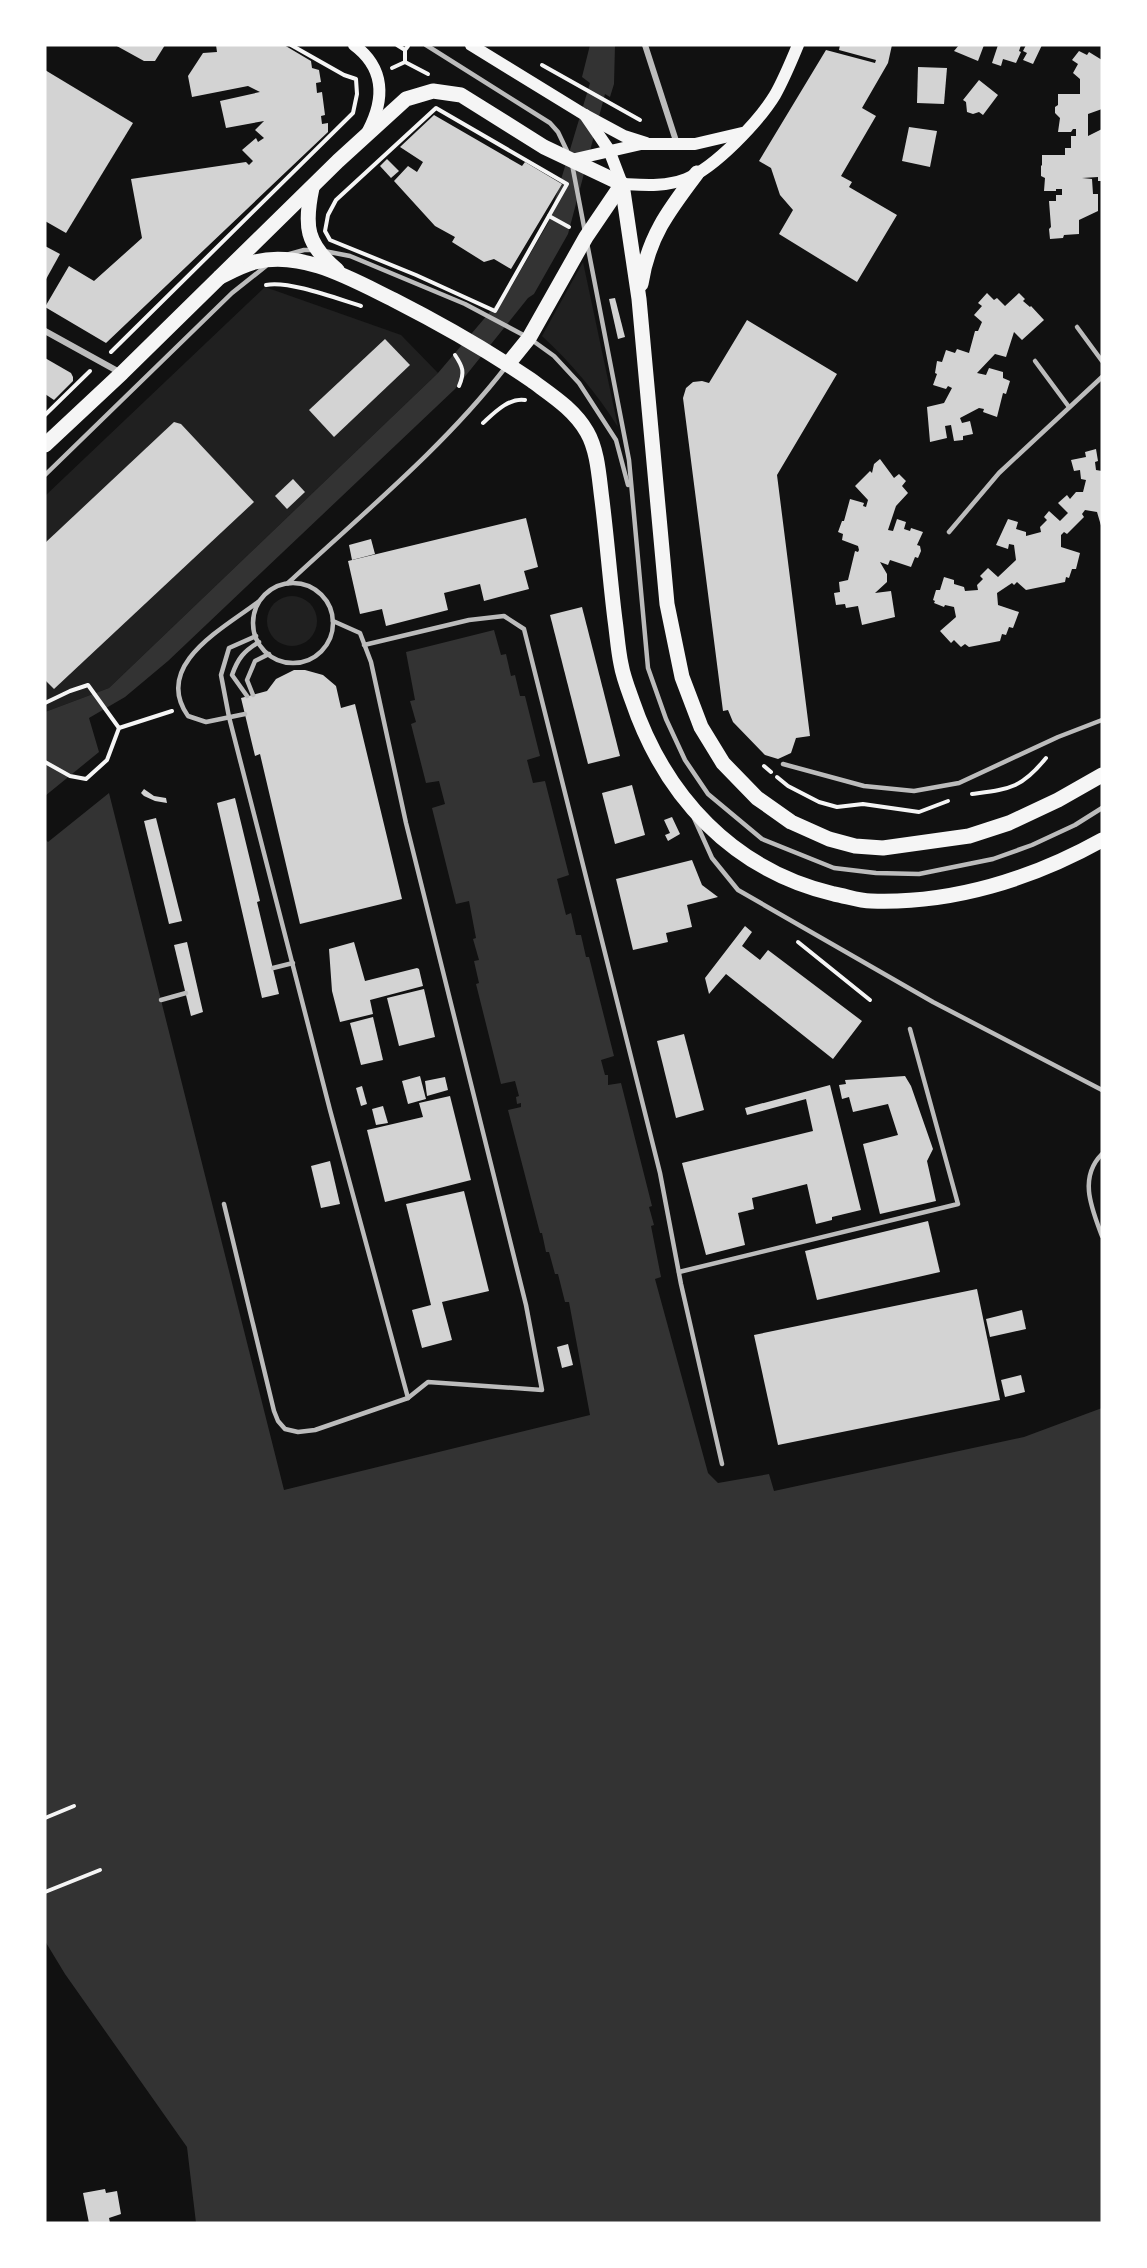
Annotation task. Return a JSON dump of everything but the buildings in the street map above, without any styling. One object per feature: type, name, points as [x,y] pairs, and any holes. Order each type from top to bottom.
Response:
[{"type":"main road","points":[[354,45],[368,57],[379,82],[379,105],[364,137]]},
{"type":"main road","points":[[471,45],[585,115],[624,136],[646,143],[677,145],[715,141],[743,132]]},
{"type":"main road","points":[[45,445],[122,374],[364,137],[406,99],[434,91],[461,96],[544,147],[622,184],[660,185],[687,179],[714,162],[775,94],[798,45]]},
{"type":"main road","points":[[585,115],[599,132],[609,150],[622,184],[639,299],[667,604],[682,677],[701,727],[723,763],[768,808],[791,822],[829,839],[855,846],[883,848],[969,836],[1009,823],[1058,800],[1102,775]]},
{"type":"main road","points":[[571,160],[646,143]]},
{"type":"main road","points":[[639,299],[647,255],[656,232],[698,173]]},
{"type":"main road","points":[[508,364],[529,338],[586,237],[622,184]]},
{"type":"main road","points":[[312,188],[307,210],[308,231],[317,250],[342,274]]},
{"type":"main road","points":[[220,277],[246,264],[274,260],[312,265],[342,274],[440,323],[508,364],[562,404],[587,432],[593,447],[602,502],[621,665],[644,732],[664,772],[686,802],[713,832],[756,864],[809,888],[868,902],[924,900],[986,889],[1052,865],[1102,840]]},
{"type":"street","points":[[645,45],[677,145]]},
{"type":"street","points":[[45,331],[122,374]]},
{"type":"lane","points":[[426,45],[550,123],[558,132],[571,160],[629,460],[631,502],[648,668],[666,718],[685,760],[708,794],[762,839],[834,868],[876,873],[919,874],[993,859],[1032,845],[1075,825],[1102,808]]},
{"type":"lane","points":[[45,475],[232,293],[274,260],[292,252],[317,250],[350,256],[465,304],[529,338],[554,356],[579,383],[616,440],[631,502]]},
{"type":"lane","points":[[1077,327],[1102,361]]},
{"type":"lane","points":[[1035,361],[1069,407]]},
{"type":"lane","points":[[288,583],[435,446],[481,399],[508,364]]},
{"type":"lane","points":[[949,532],[999,473],[1102,377]]},
{"type":"lane","points":[[245,714],[206,722],[188,716],[179,699],[179,675],[192,652],[278,586],[288,583],[314,588],[324,597],[331,608],[332,634],[326,645],[306,661],[293,663],[280,660],[269,654],[256,636],[253,624],[255,611],[260,601]]},
{"type":"lane","points":[[364,645],[469,620],[504,616],[524,629],[658,1161],[679,1272],[722,1464]]},
{"type":"lane","points":[[224,1204],[274,1411],[278,1421],[285,1429],[298,1432],[315,1430],[408,1398],[428,1382],[542,1390],[526,1305],[406,823],[372,662],[360,633],[333,621]]},
{"type":"lane","points":[[256,636],[229,648],[221,675],[229,717],[330,1110],[408,1398]]},
{"type":"lane","points":[[247,696],[232,675],[238,659],[245,650],[259,642]]},
{"type":"lane","points":[[253,694],[247,680],[255,661],[269,654]]},
{"type":"lane","points":[[783,764],[864,786],[914,791],[958,783],[1058,737],[1102,720]]},
{"type":"lane","points":[[686,802],[712,858],[738,890],[933,1002],[1102,1090]]},
{"type":"lane","points":[[273,968],[293,963]]},
{"type":"lane","points":[[161,1000],[186,993]]},
{"type":"lane","points":[[679,1272],[958,1204],[909,1029]]},
{"type":"lane","points":[[1102,1154],[1093,1163],[1088,1181],[1089,1201],[1102,1236]]},
{"type":"path","points":[[45,415],[298,170],[353,113],[357,94],[356,79],[344,75],[291,45]]},
{"type":"path","points":[[398,45],[407,48],[405,62]]},
{"type":"path","points":[[390,69],[405,62]]},
{"type":"path","points":[[405,62],[432,78]]},
{"type":"path","points":[[536,62],[584,91],[646,123]]},
{"type":"path","points":[[325,231],[328,215],[336,200],[436,108],[567,184],[495,311]]},
{"type":"path","points":[[549,216],[569,227]]},
{"type":"path","points":[[262,286],[273,284],[308,290],[363,307]]},
{"type":"path","points":[[454,354],[465,374],[459,386]]},
{"type":"path","points":[[45,703],[88,685],[119,728]]},
{"type":"path","points":[[119,728],[182,708]]},
{"type":"path","points":[[45,762],[70,776],[86,779],[108,760],[119,728]]},
{"type":"path","points":[[45,1818],[74,1806]]},
{"type":"path","points":[[45,1892],[100,1870]]},
{"type":"shaded area","points":[[590,45],[615,45],[614,84],[610,97],[605,94],[568,234],[534,294],[528,298],[455,389],[168,661],[125,697],[89,718],[99,752],[45,796],[45,712],[109,688],[438,373],[511,287],[548,223],[590,83],[582,77]]},
{"type":"shaded area","points":[[583,262],[618,427],[583,379],[542,336]]},
{"type":"shaded area","points":[[265,287],[401,335],[438,373],[109,688],[45,712],[45,496]]},
{"type":"shaded area","points":[[287,596],[297,596],[310,603],[317,616],[317,626],[310,639],[297,646],[287,646],[278,642],[271,635],[267,626],[267,616],[271,607],[278,600]]},
{"type":"shaded area","points":[[494,630],[501,655],[506,654],[511,676],[515,675],[520,696],[525,696],[540,756],[527,760],[533,783],[545,781],[569,875],[557,879],[566,915],[571,913],[576,935],[581,935],[586,957],[589,957],[614,1056],[601,1060],[605,1075],[608,1075],[608,1085],[621,1083],[652,1206],[649,1207],[654,1225],[651,1226],[661,1277],[655,1279],[708,1473],[718,1483],[769,1474],[774,1491],[1024,1437],[1102,1408],[1102,2223],[196,2223],[187,2147],[65,1974],[45,1941],[45,839],[48,842],[109,793],[284,1490],[590,1415],[569,1302],[565,1302],[558,1274],[555,1274],[549,1252],[546,1252],[508,1110],[521,1107],[521,1103],[517,1104],[516,1097],[519,1096],[515,1081],[501,1084],[476,984],[479,983],[474,961],[479,960],[473,939],[476,938],[469,901],[456,904],[432,808],[445,804],[439,781],[426,783],[411,724],[416,722],[410,701],[415,700],[406,652]]}]
